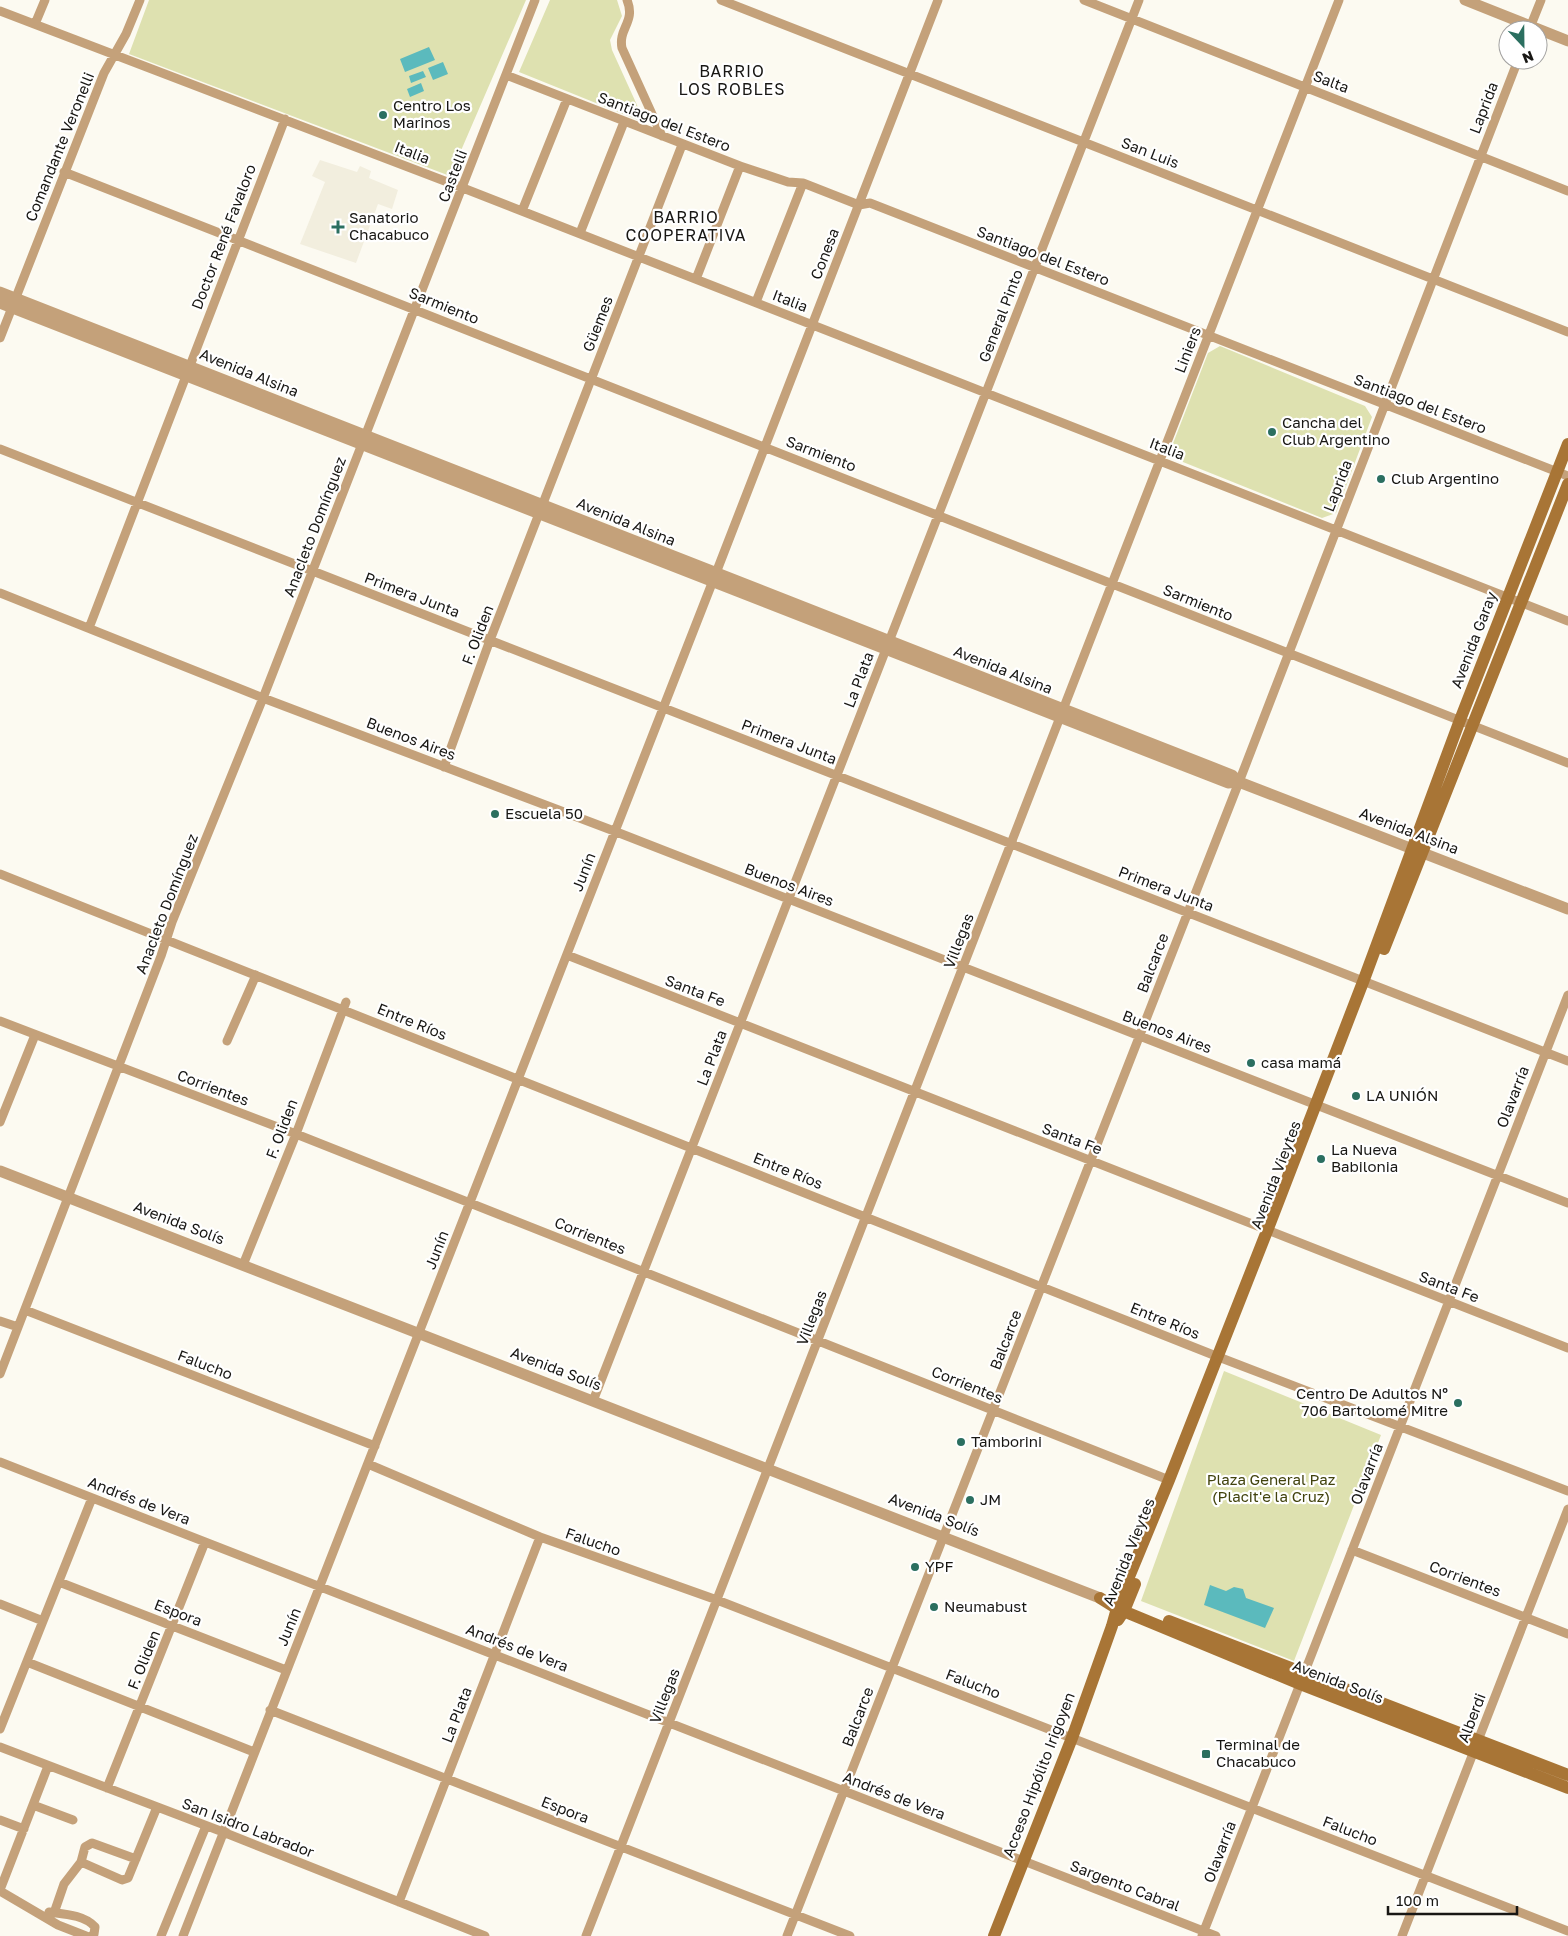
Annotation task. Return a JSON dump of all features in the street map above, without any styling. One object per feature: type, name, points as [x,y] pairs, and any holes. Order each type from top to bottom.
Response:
[{"type":"main road","name":"Avenida Garay","points":[[1417,850],[1460,720],[1508,597],[1563,474],[1568,444]]},
{"type":"main road","name":"Avenida Garay","points":[[1417,850],[1473,726],[1568,484]]},
{"type":"main road","name":"Avenida Vieytes","points":[[1112,1626],[1122,1606],[1269,1232],[1417,850]]},
{"type":"main road","name":"Avenida Vieytes","points":[[1122,1606],[1168,1480],[1219,1357]]},
{"type":"main road","name":"Avenida Solís","points":[[1100,1598],[1476,1746],[1568,1788]]},
{"type":"main road","name":"Acceso Hipólito Irigoyen","points":[[994,1936],[1072,1738],[1112,1626]]},
{"type":"main road","name":"Avenida Solís","points":[[1476,1746],[1568,1775]]},
{"type":"street","points":[[35,24],[45,0]]},
{"type":"street","name":"Comandante Veronelli","points":[[0,338],[104,73],[126,34],[140,0]]},
{"type":"street","name":"Castelli","points":[[364,440],[464,188],[535,0]]},
{"type":"street","points":[[627,0],[631,13],[621,40],[622,48],[662,136]]},
{"type":"street","name":"San Luis","points":[[721,0],[1568,332]]},
{"type":"street","name":"Conesa","points":[[714,577],[938,0]]},
{"type":"street","name":"Salta","points":[[1084,0],[1568,191]]},
{"type":"street","name":"General Pinto","points":[[888,645],[1139,0]]},
{"type":"street","name":"Liniers","points":[[1062,714],[1339,0]]},
{"type":"street","points":[[1465,0],[1511,20]]},
{"type":"street","points":[[1533,20],[1541,0]]},
{"type":"street","name":"Italia","points":[[0,11],[464,188],[1568,620]]},
{"type":"street","points":[[1548,34],[1568,41]]},
{"type":"street","name":"Laprida","points":[[1238,782],[1514,70]]},
{"type":"street","name":"Santiago del Estero","points":[[506,75],[740,166],[788,182],[803,183],[859,205],[870,203],[1563,474]]},
{"type":"street","points":[[522,211],[567,99]]},
{"type":"street","name":"Doctor René Favaloro","points":[[89,628],[285,119]]},
{"type":"street","points":[[580,234],[624,122]]},
{"type":"street","name":"Güemes","points":[[541,509],[682,144]]},
{"type":"street","points":[[696,279],[740,166]]},
{"type":"street","name":"Sarmiento","points":[[64,172],[1568,763]]},
{"type":"street","points":[[756,302],[803,183]]},
{"type":"street","name":"Avenida Alsina","points":[[0,292],[14,303],[888,645],[1062,714],[1228,783],[1238,782],[1568,909]]},
{"type":"street","name":"Avenida Alsina","points":[[0,303],[14,303]]},
{"type":"street","name":"Anacleto Domínguez","points":[[0,1374],[119,1067],[172,922],[263,698],[364,440]]},
{"type":"street","name":"Primera Junta","points":[[0,449],[1366,983],[1568,1060]]},
{"type":"street","name":"F. Oliden","points":[[444,767],[490,640],[541,509]]},
{"type":"street","name":"Junín","points":[[182,1936],[714,577]]},
{"type":"street","name":"Buenos Aires","points":[[0,594],[263,698],[614,831],[1568,1203]]},
{"type":"street","name":"La Plata","points":[[594,1401],[888,645]]},
{"type":"street","name":"Villegas","points":[[586,1936],[1062,714]]},
{"type":"street","name":"Balcarce","points":[[787,1936],[1238,782]]},
{"type":"street","name":"Entre Ríos","points":[[0,874],[256,975],[344,1006],[518,1079],[1219,1357],[1568,1491]]},
{"type":"street","name":"Santa Fe","points":[[567,955],[1568,1348]]},
{"type":"street","points":[[227,1041],[256,975]]},
{"type":"street","name":"Olavarría","points":[[1203,1934],[1568,994]]},
{"type":"street","name":"F. Oliden","points":[[243,1265],[296,1134],[344,1006]]},
{"type":"street","name":"Corrientes","points":[[0,1021],[296,1134],[1168,1480]]},
{"type":"street","points":[[0,1122],[35,1035]]},
{"type":"street","name":"Avenida Solís","points":[[0,1171],[1100,1598]]},
{"type":"street","name":"Falucho","points":[[25,1310],[375,1446]]},
{"type":"street","points":[[0,1321],[18,1327]]},
{"type":"street","name":"Andrés de Vera","points":[[0,1462],[1023,1861]]},
{"type":"street","name":"Falucho","points":[[368,1464],[540,1537],[718,1600],[1568,1931]]},
{"type":"street","points":[[0,1729],[92,1498]]},
{"type":"street","name":"Alberdi","points":[[1402,1936],[1568,1509]]},
{"type":"street","name":"La Plata","points":[[399,1902],[540,1537]]},
{"type":"street","name":"F. Oliden","points":[[107,1788],[206,1542]]},
{"type":"street","name":"Corrientes","points":[[1352,1550],[1568,1634]]},
{"type":"street","name":"Espora","points":[[59,1582],[286,1670]]},
{"type":"street","points":[[0,1604],[43,1621]]},
{"type":"street","points":[[27,1662],[254,1752]]},
{"type":"street","name":"Espora","points":[[270,1710],[850,1936]]},
{"type":"street","name":"San Isidro Labrador","points":[[0,1747],[223,1832],[485,1936]]},
{"type":"street","points":[[48,1766],[0,1891],[58,1925],[86,1936]]},
{"type":"street","points":[[33,1805],[73,1820]]},
{"type":"street","points":[[81,1862],[122,1880],[128,1878],[157,1807]]},
{"type":"street","points":[[0,1820],[24,1829]]},
{"type":"street","points":[[161,1936],[206,1826]]},
{"type":"street","points":[[54,1913],[64,1884],[81,1862],[85,1847],[92,1843],[136,1859]]},
{"type":"street","name":"Sargento Cabral","points":[[1023,1861],[1203,1934],[1216,1936]]},
{"type":"street","points":[[32,1909],[74,1916],[90,1922],[95,1927],[94,1934],[91,1936]]},
{"type":"shaded area","name":"Sanatorio Chacabuco","points":[[320,160],[357,172],[360,166],[371,171],[369,178],[398,190],[392,209],[378,204],[356,263],[300,244],[325,182],[312,176]]},
{"type":"green space","name":"Centro Los Marinos","points":[[149,0],[526,0],[450,176],[129,54]]},
{"type":"green space","points":[[550,0],[617,0],[622,16],[610,40],[612,50],[642,116],[638,120],[519,72]]},
{"type":"green space","name":"Cancha del Club Argentino","points":[[1220,346],[1365,406],[1372,417],[1336,513],[1322,518],[1178,460],[1172,446],[1208,353]]},
{"type":"green space","name":"Plaza General Paz (Placit'e la Cruz)","points":[[1224,1371],[1381,1435],[1294,1661],[1141,1601]]},
{"type":"water","points":[[429,47],[435,60],[405,72],[400,59]]},
{"type":"water","points":[[443,62],[448,74],[433,80],[428,68]]},
{"type":"water","points":[[423,71],[426,77],[411,83],[409,76]]},
{"type":"water","points":[[421,83],[424,91],[410,97],[407,89]]},
{"type":"water","points":[[1210,1585],[1226,1591],[1234,1587],[1243,1589],[1246,1598],[1274,1608],[1265,1628],[1204,1605]]},
{"type":"place","name":"Centro Los Marinos","points":[[383,115]]},
{"type":"place","name":"Sanatorio Chacabuco","points":[[338,227]]},
{"type":"place","name":"Cancha del Club Argentino","points":[[1272,432]]},
{"type":"place","name":"Club Argentino","points":[[1381,479]]},
{"type":"place","name":"Escuela 50","points":[[495,814]]},
{"type":"place","name":"casa mamá","points":[[1251,1063]]},
{"type":"place","name":"LA UNIÓN","points":[[1356,1096]]},
{"type":"place","name":"La Nueva Babilonia","points":[[1321,1159]]},
{"type":"place","name":"Centro De Adultos Nº 706 Bartolomé Mitre","points":[[1458,1403]]},
{"type":"place","name":"Tamborini","points":[[961,1442]]},
{"type":"place","name":"JM","points":[[970,1500]]},
{"type":"place","name":"YPF","points":[[915,1567]]},
{"type":"place","name":"Neumabust","points":[[934,1607]]},
{"type":"place","name":"Terminal de Chacabuco","points":[[1206,1754]]},
{"type":"district","name":"BARRIO LOS ROBLES","points":[[732,80]]},
{"type":"district","name":"BARRIO COOPERATIVA","points":[[686,226]]}]
